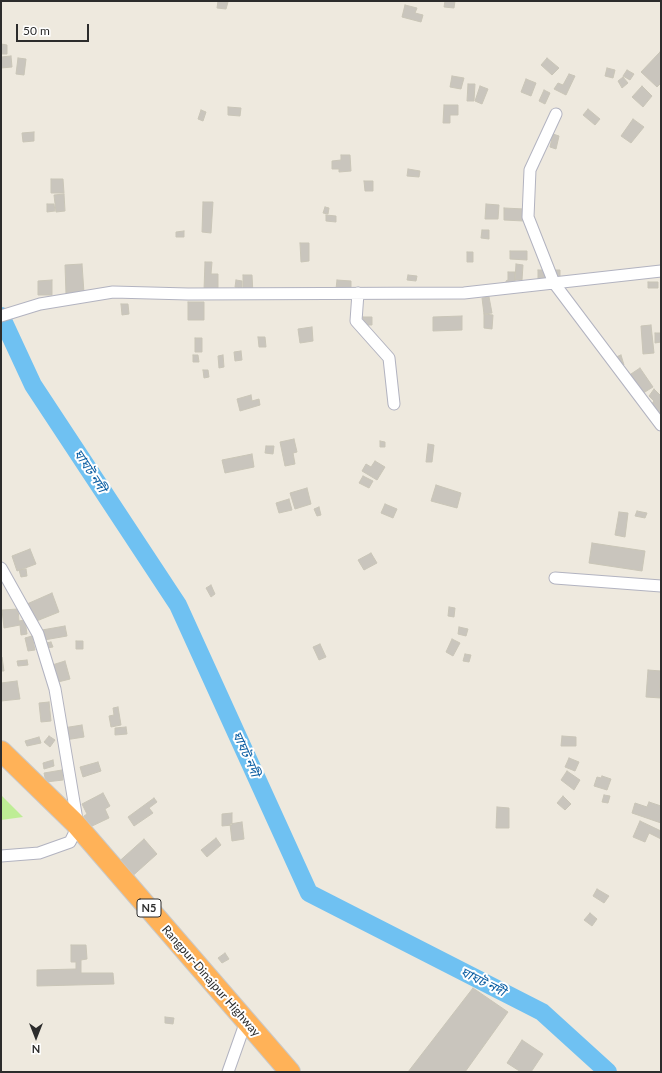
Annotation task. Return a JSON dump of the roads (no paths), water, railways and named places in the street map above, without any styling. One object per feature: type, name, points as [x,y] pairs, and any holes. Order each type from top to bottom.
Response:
[{"type":"highway","name":"Rangpur-Dinajpur Highway","points":[[1,751],[78,826],[290,1072]]},
{"type":"street","points":[[556,114],[530,170],[528,217],[554,282],[661,425]]},
{"type":"street","points":[[1,316],[40,304],[113,292],[188,294],[464,293],[661,270]]},
{"type":"street","points":[[358,293],[356,321],[389,358],[394,404]]},
{"type":"street","points":[[1,568],[38,634],[55,689],[78,826],[70,842],[39,853],[1,856]]},
{"type":"street","points":[[555,578],[661,586]]},
{"type":"street","points":[[228,1072],[246,1021]]},
{"type":"waterway","name":"ঘাঘট নদী","points":[[1,316],[33,385],[178,605],[309,893],[542,1012],[608,1072]]}]
